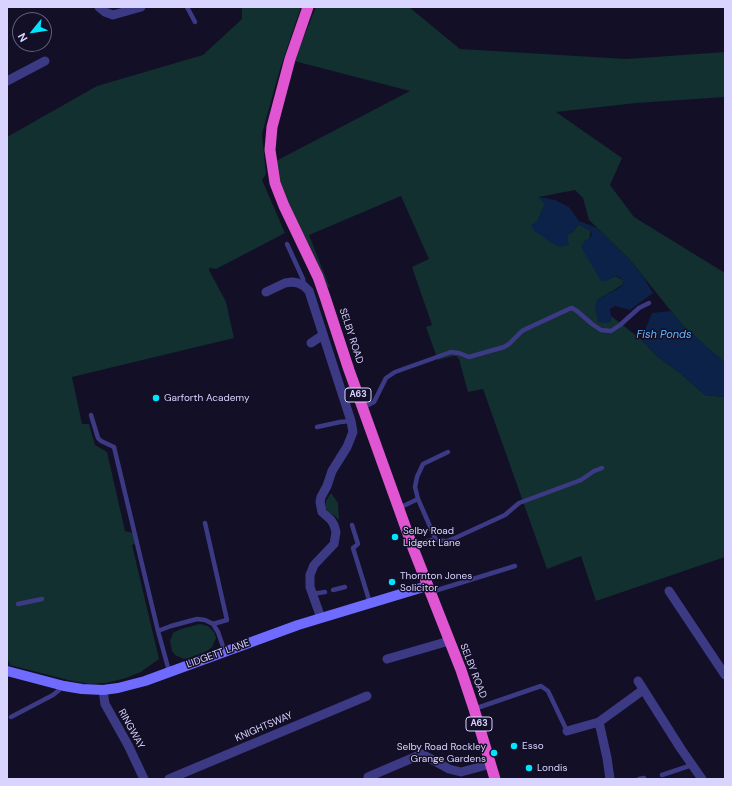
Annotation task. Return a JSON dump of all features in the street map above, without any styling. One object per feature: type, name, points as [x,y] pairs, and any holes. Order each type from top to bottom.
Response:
[{"type":"highway","name":"SELBY ROAD","points":[[308,7],[297,35],[278,100],[272,127],[270,150],[272,173],[284,206],[320,284],[362,408],[428,589],[474,709],[495,779]]},
{"type":"main road","name":"LIDGETT LANE","points":[[7,671],[64,686],[103,690],[132,684],[321,618],[370,603],[428,589]]},
{"type":"street","points":[[99,7],[105,12],[113,15],[141,7]]},
{"type":"street","points":[[7,81],[45,61]]},
{"type":"street","points":[[266,292],[285,283],[292,282],[304,286],[309,291],[351,421],[353,432],[350,441],[332,471],[327,486],[321,497],[320,507],[322,512],[334,526],[336,532],[334,544],[314,565],[311,570],[309,581],[321,618]]},
{"type":"street","points":[[311,343],[323,335]]},
{"type":"street","points":[[669,591],[725,675]]},
{"type":"street","name":"SELBY ROAD","points":[[387,659],[449,641]]},
{"type":"street","points":[[638,681],[702,779]]},
{"type":"street","name":"RINGWAY","points":[[103,690],[105,704],[128,745],[144,779]]},
{"type":"street","points":[[567,731],[599,722],[643,690]]},
{"type":"street","name":"KNIGHTSWAY","points":[[170,779],[367,696]]},
{"type":"street","points":[[599,722],[610,779]]},
{"type":"street","points":[[368,779],[368,777],[422,754],[449,769],[461,772],[491,764]]},
{"type":"lane","points":[[187,7],[195,22]]},
{"type":"lane","points":[[286,244],[303,279],[304,286]]},
{"type":"lane","points":[[362,408],[374,402],[386,378],[395,372],[451,352],[469,357],[504,347],[522,331],[569,309],[575,309],[601,330],[611,331],[620,325],[638,308],[649,303]]},
{"type":"lane","points":[[91,415],[98,438],[114,447],[169,671]]},
{"type":"lane","points":[[317,427],[351,421]]},
{"type":"lane","points":[[436,540],[418,499],[415,487],[417,477],[423,464],[448,452]]},
{"type":"lane","points":[[413,548],[430,540],[447,541],[455,538],[505,515],[519,503],[581,480],[594,471],[602,468]]},
{"type":"lane","points":[[399,508],[418,499]]},
{"type":"lane","points":[[205,523],[228,620],[213,624]]},
{"type":"lane","points":[[352,525],[358,544],[353,548],[370,603]]},
{"type":"lane","points":[[428,589],[515,566]]},
{"type":"lane","points":[[333,590],[345,587]]},
{"type":"lane","points":[[312,594],[325,592]]},
{"type":"lane","points":[[18,604],[42,599]]},
{"type":"lane","points":[[158,631],[197,619],[205,620],[213,624],[218,632],[225,652]]},
{"type":"lane","points":[[11,717],[53,695],[64,686]]},
{"type":"lane","points":[[474,709],[540,686],[548,691],[567,731]]},
{"type":"lane","points":[[662,775],[692,765]]},
{"type":"green space","name":"Garforth Academy","points":[[242,7],[301,7],[280,69],[262,134],[266,174],[262,180],[285,233],[216,269],[209,268],[226,302],[234,338],[72,377],[82,424],[89,424],[95,445],[107,452],[125,531],[133,533],[135,544],[132,545],[159,659],[141,672],[126,678],[106,683],[90,684],[10,665],[9,661],[7,660],[7,137],[97,86],[203,55],[242,19]]},
{"type":"green space","points":[[316,7],[409,7],[460,49],[626,59],[725,52],[725,97],[636,103],[556,112],[622,158],[610,185],[634,217],[725,273],[725,363],[683,326],[630,260],[589,220],[583,198],[575,190],[539,197],[545,204],[538,220],[567,235],[574,231],[578,224],[591,231],[589,239],[605,281],[615,276],[623,280],[622,285],[597,300],[610,322],[611,316],[642,340],[658,357],[680,373],[705,395],[725,397],[725,557],[596,601],[581,556],[547,569],[483,389],[468,392],[459,359],[456,356],[438,360],[426,327],[432,325],[412,267],[429,259],[401,196],[309,235],[330,288],[327,286],[316,259],[291,209],[278,176],[276,161],[410,91],[294,61]]},
{"type":"green space","points":[[331,493],[338,503],[339,520],[329,513],[325,507],[326,501]]},
{"type":"green space","points":[[200,624],[208,626],[214,632],[216,638],[212,647],[207,651],[189,658],[184,659],[175,655],[172,651],[170,641],[173,633],[181,629]]},
{"type":"water","points":[[539,197],[555,200],[569,207],[579,221],[597,228],[630,260],[653,293],[630,310],[615,306],[610,309],[610,322],[598,322],[595,307],[597,300],[622,286],[623,280],[615,276],[605,281],[601,281],[581,247],[584,241],[589,239],[592,234],[591,231],[578,224],[574,231],[567,235],[569,245],[558,247],[534,231],[531,225],[538,220],[545,204]]},
{"type":"water","name":"Fish Ponds","points":[[671,311],[683,326],[725,363],[724,397],[705,395],[680,373],[658,357],[642,340],[652,313]]},
{"type":"place","name":"Garforth Academy","points":[[156,398]]},
{"type":"place","name":"Selby Road Lidgett Lane","points":[[395,537]]},
{"type":"place","name":"Thornton Jones Solicitor","points":[[392,582]]},
{"type":"place","name":"Esso","points":[[514,746]]},
{"type":"place","name":"Selby Road Rockley Grange Gardens","points":[[494,753]]},
{"type":"place","name":"Londis","points":[[529,768]]}]
